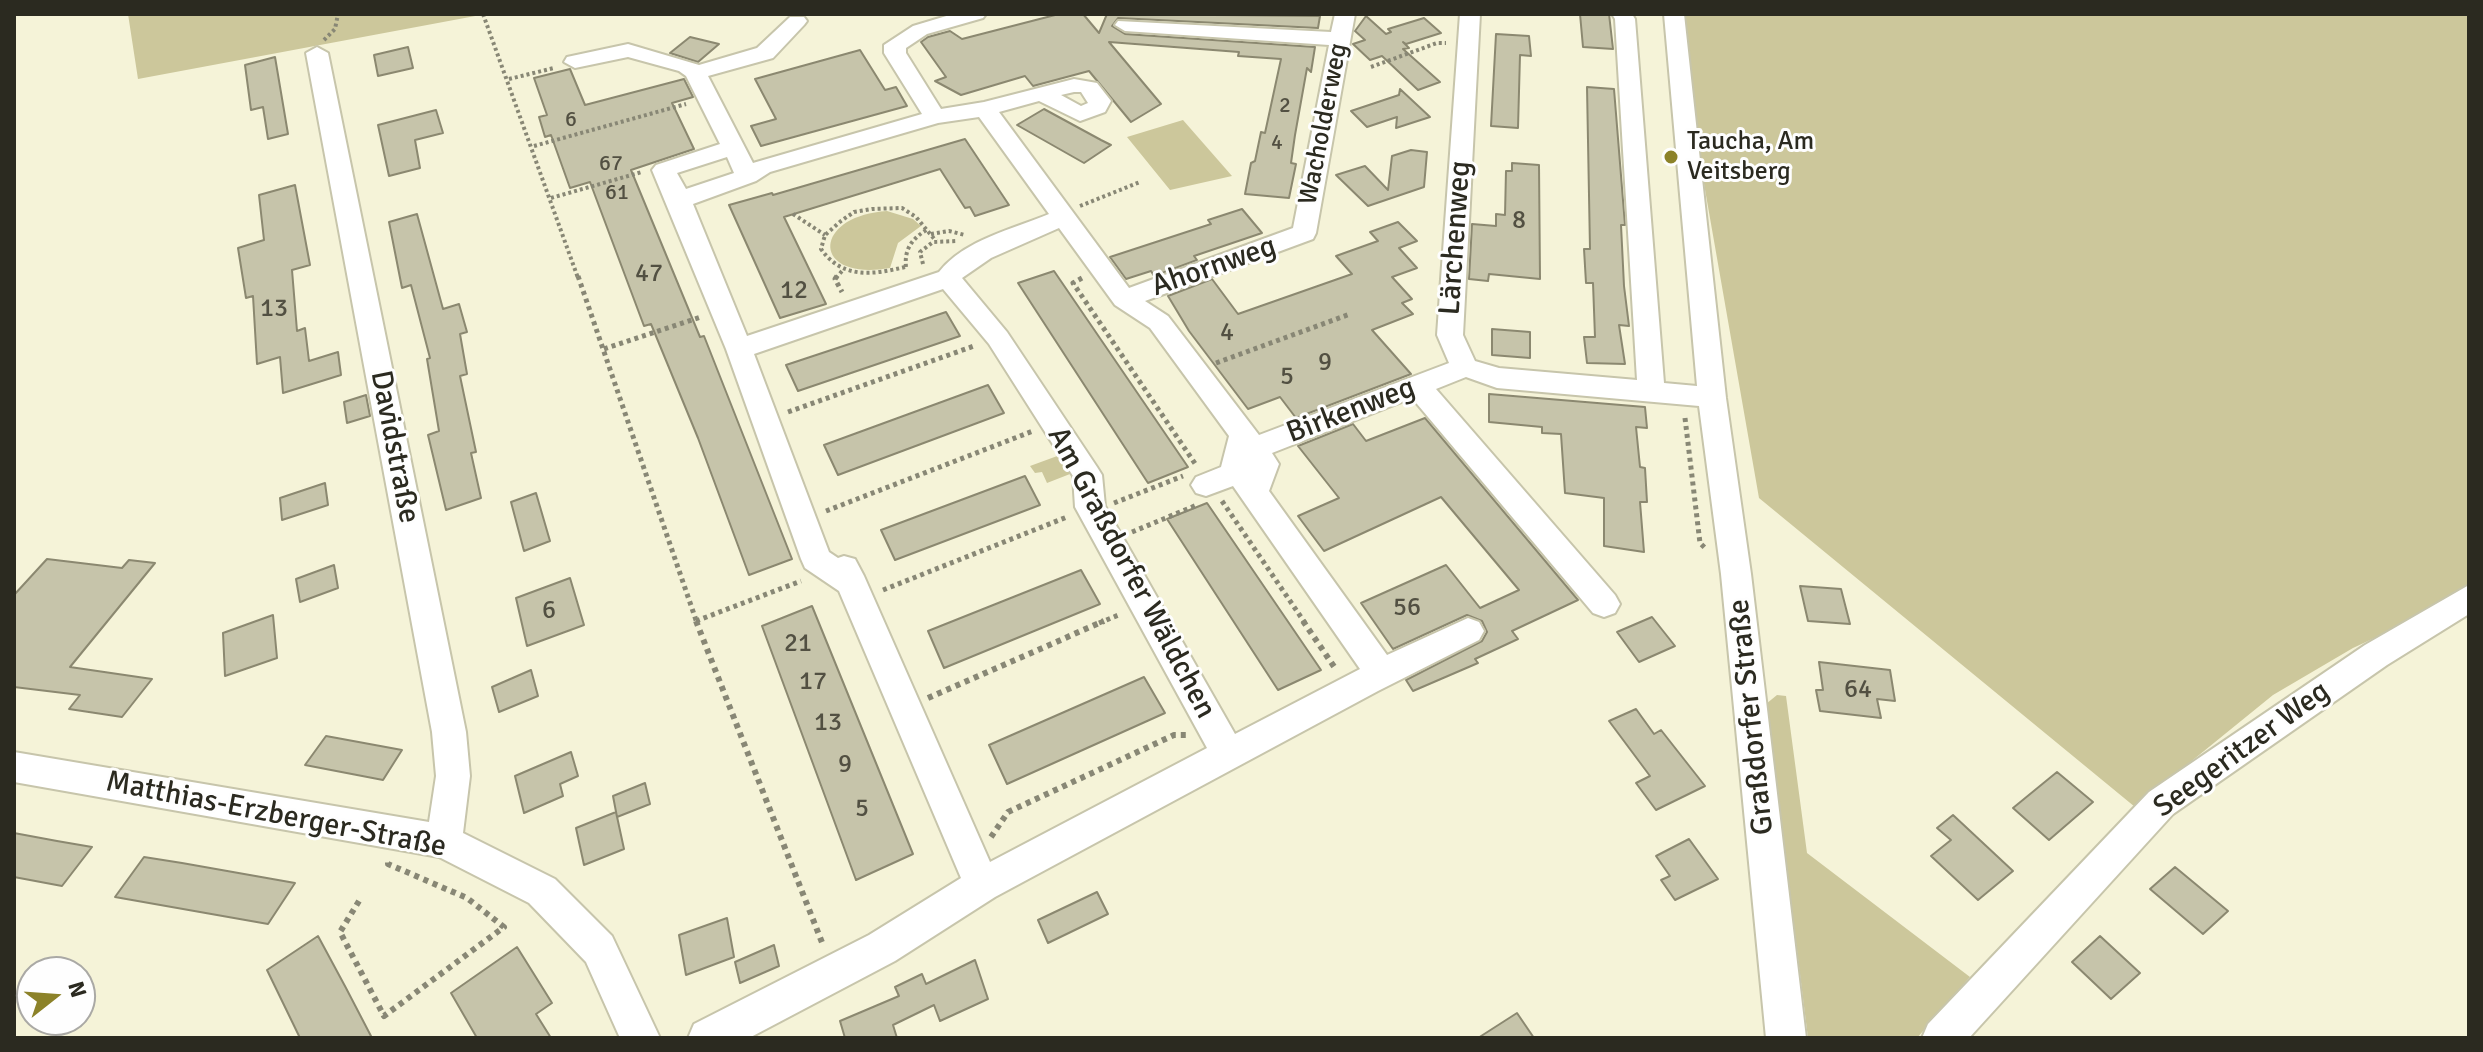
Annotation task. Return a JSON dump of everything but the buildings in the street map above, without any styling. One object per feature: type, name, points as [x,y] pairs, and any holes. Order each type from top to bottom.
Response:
[{"type":"street","name":"Wacholderweg","points":[[1304,233],[1345,14]]},
{"type":"street","name":"Lärchenweg","points":[[1465,367],[1450,335],[1470,14]]},
{"type":"street","points":[[1622,14],[1625,19],[1651,391]]},
{"type":"street","name":"Graßdorfer Straße","points":[[1674,14],[1712,398],[1736,574],[1786,1038]]},
{"type":"street","points":[[935,117],[895,53],[895,45],[919,31],[966,15]]},
{"type":"street","points":[[695,73],[765,53],[797,21]]},
{"type":"street","points":[[1125,25],[1340,39]]},
{"type":"street","points":[[575,62],[628,50],[687,66],[695,73],[748,176]]},
{"type":"street","name":"Davidstraße","points":[[317,53],[449,732],[453,776],[444,841]]},
{"type":"street","points":[[679,200],[748,176],[762,167],[935,117],[985,109],[1042,94]]},
{"type":"street","points":[[985,109],[1124,299],[1159,322],[1197,370],[1245,460],[1381,673]]},
{"type":"street","points":[[734,147],[664,170],[739,349],[816,559],[846,585],[982,868]]},
{"type":"street","points":[[739,349],[948,278],[952,269],[970,258],[1062,218]]},
{"type":"street","name":"Ahornweg","points":[[1124,299],[1304,233]]},
{"type":"street","name":"Am Graßdorfer Wäldchen","points":[[948,278],[998,338],[1087,475],[1091,509],[1222,744]]},
{"type":"street","points":[[1465,367],[1497,378],[1712,398]]},
{"type":"street","name":"Birkenweg","points":[[1211,493],[1245,460],[1465,367]]},
{"type":"street","points":[[1417,385],[1604,604]]},
{"type":"street","name":"Seegeritzer Weg","points":[[1942,1038],[2161,803],[2376,655],[2469,598]]},
{"type":"street","name":"Am Graßdorfer Wäldchen","points":[[708,1038],[832,976],[937,917],[982,868],[1222,744],[1468,631]]},
{"type":"street","name":"Matthias-Erzberger-Straße","points":[[14,767],[444,841],[542,891],[599,949],[640,1038]]},
{"type":"path","points":[[317,53],[317,46],[335,29],[338,14]]},
{"type":"path","points":[[483,14],[533,146],[696,621],[825,951]]},
{"type":"path","points":[[1371,67],[1437,43],[1468,45]]},
{"type":"path","points":[[509,79],[575,62]]},
{"type":"path","points":[[533,146],[706,98]]},
{"type":"path","points":[[551,198],[659,167],[664,170]]},
{"type":"path","points":[[1062,218],[1090,200],[1140,182]]},
{"type":"path","points":[[921,263],[880,274],[847,273],[829,264],[821,249],[825,235],[854,212],[872,209],[902,208],[916,217],[936,241]]},
{"type":"path","points":[[793,214],[825,235]]},
{"type":"path","points":[[906,267],[907,247],[915,236],[928,229]]},
{"type":"path","points":[[696,621],[846,585],[1091,509],[1199,469],[1073,283],[1101,268]]},
{"type":"path","points":[[604,349],[723,310]]},
{"type":"path","points":[[1197,370],[1350,314]]},
{"type":"path","points":[[763,421],[998,338]]},
{"type":"path","points":[[803,528],[1053,423]]},
{"type":"path","points":[[1109,542],[1211,493],[1339,674]]},
{"type":"path","points":[[906,708],[1144,604]]},
{"type":"path","points":[[982,868],[1008,812],[1174,735],[1222,744]]},
{"type":"path","points":[[359,901],[340,932],[384,1016],[504,927],[467,898],[388,864],[388,855]]},
{"type":"shaded area","points":[[128,14],[486,14],[138,79]]},
{"type":"shaded area","points":[[1685,14],[2469,14],[2469,584],[2411,621],[2353,648],[2273,695],[2135,807],[1759,498],[1693,121],[1683,33]]},
{"type":"shaded area","points":[[1183,120],[1232,176],[1170,190],[1127,137]]},
{"type":"shaded area","points":[[887,211],[913,219],[921,226],[898,243],[890,268],[864,270],[846,266],[834,257],[830,247],[834,235],[844,224],[862,215]]},
{"type":"shaded area","points":[[1060,455],[1070,474],[1047,483],[1042,472],[1035,473],[1030,466]]},
{"type":"shaded area","points":[[1777,695],[1786,696],[1807,853],[1970,977],[1917,1038],[1808,1038],[1766,704]]},
{"type":"place","name":"Taucha, Am Veitsberg","points":[[1671,157]]}]
